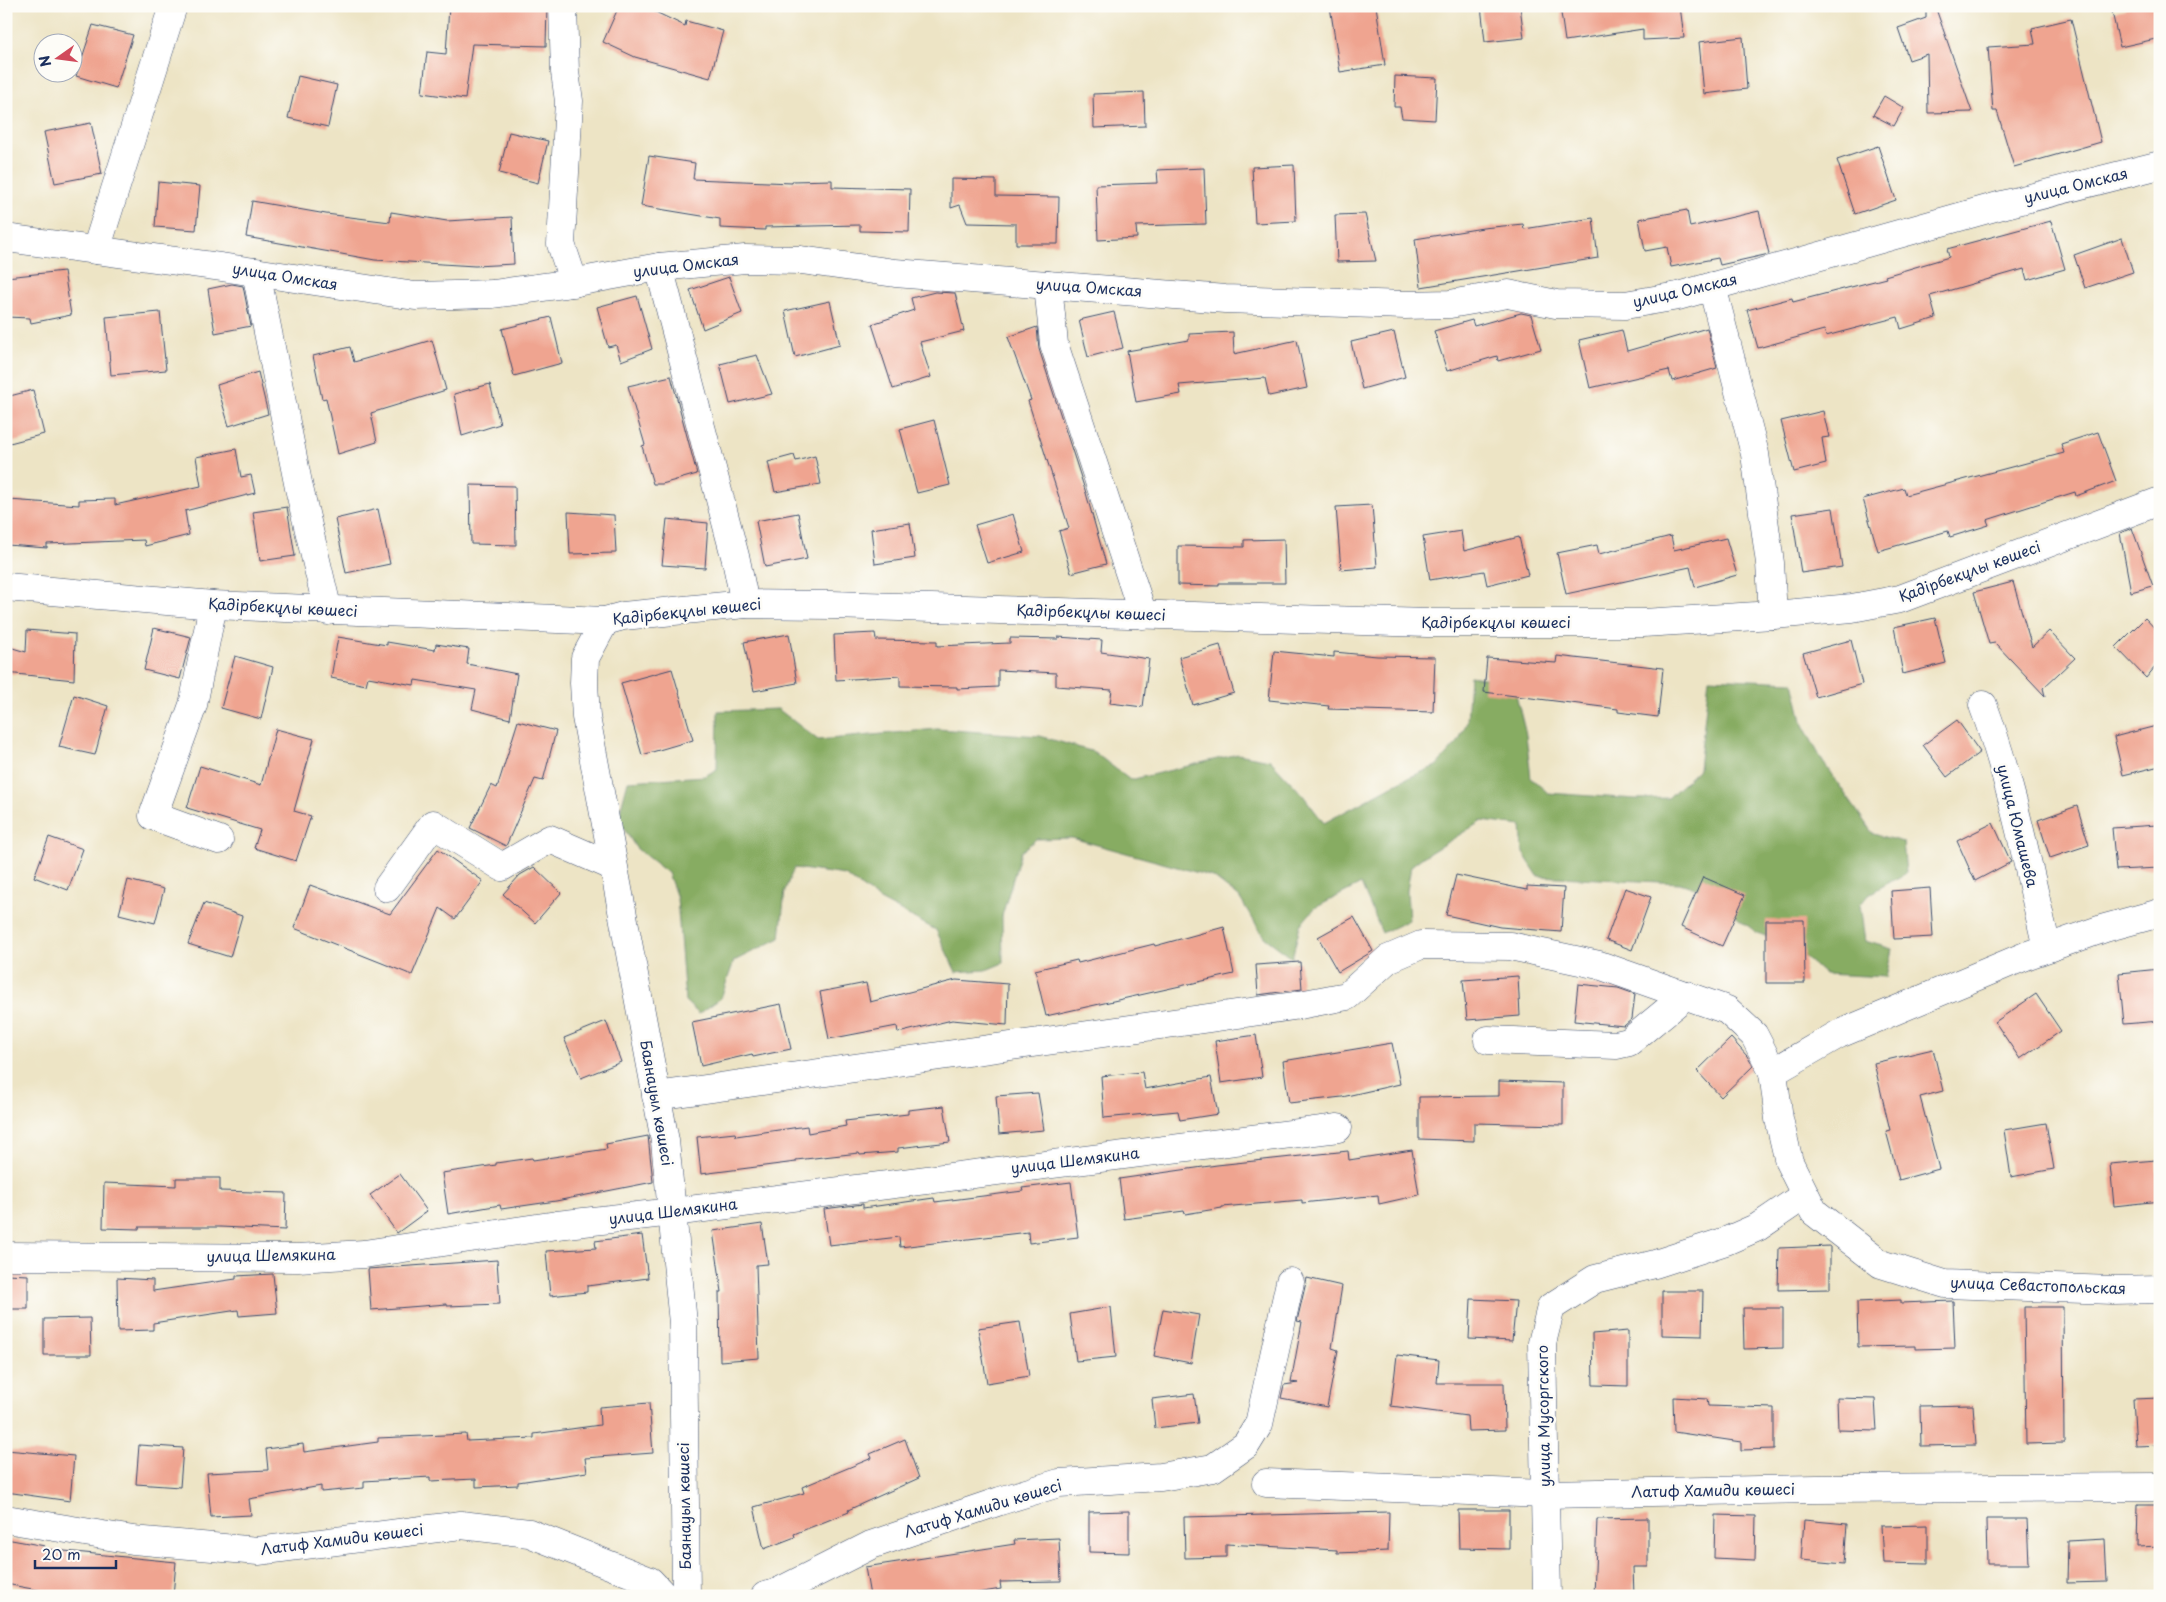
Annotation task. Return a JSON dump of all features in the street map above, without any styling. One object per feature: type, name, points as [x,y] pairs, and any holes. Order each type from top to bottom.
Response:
[{"type":"street","points":[[96,250],[174,6]]},
{"type":"street","points":[[564,6],[565,72],[568,101],[561,244],[574,283]]},
{"type":"street","name":"улица Омская","points":[[6,238],[415,296],[493,294],[574,283],[659,267],[745,259],[801,260],[895,273],[1225,298],[1404,305],[1450,304],[1508,294],[1556,304],[1625,305],[1678,296],[2002,205],[2160,165]]},
{"type":"street","points":[[659,267],[736,560],[745,604]]},
{"type":"street","points":[[256,272],[299,488],[328,611]]},
{"type":"street","points":[[1048,285],[1054,344],[1143,615]]},
{"type":"street","points":[[1712,286],[1755,454],[1770,563],[1773,615]]},
{"type":"street","name":"Қадірбекұлы көшесі","points":[[6,588],[213,605],[605,621],[623,616],[745,604],[842,605],[1427,623],[1643,623],[1852,608],[1900,599],[2160,502]]},
{"type":"street","points":[[213,605],[193,705],[153,816],[219,840]]},
{"type":"street","name":"Баянауыл көшесі","points":[[605,621],[585,658],[586,717],[612,866],[665,1141],[683,1323],[686,1596]]},
{"type":"street","name":"улица Юмашева","points":[[1983,705],[2021,835],[2047,948]]},
{"type":"street","points":[[387,888],[433,824],[502,867],[550,839],[612,866]]},
{"type":"street","points":[[656,1096],[1294,1006],[1347,996],[1388,960],[1421,945],[1510,946],[1599,965],[1727,1010],[1754,1035],[1773,1072],[1839,1034],[2047,948],[2105,928],[2160,913]]},
{"type":"street","points":[[1488,1040],[1616,1044],[1629,1042],[1686,996]]},
{"type":"street","name":"улица Севастопольская","points":[[1773,1072],[1778,1120],[1789,1162],[1805,1196],[1814,1212],[1881,1264],[1945,1284],[2113,1290],[2160,1289]]},
{"type":"street","name":"улица Шемякина","points":[[6,1256],[298,1258],[364,1254],[558,1225],[1338,1128]]},
{"type":"street","name":"улица Мусоргского","points":[[1547,1596],[1542,1343],[1551,1307],[1595,1279],[1655,1264],[1742,1234],[1758,1227],[1805,1196]]},
{"type":"street","name":"Латиф Хамиди көшесі","points":[[765,1596],[776,1593],[871,1545],[1050,1486],[1161,1477],[1213,1468],[1246,1445],[1259,1424],[1290,1282]]},
{"type":"street","name":"Латиф Хамиди көшесі","points":[[1266,1482],[1545,1494],[1827,1489],[2160,1487]]},
{"type":"street","name":"Латиф Хамиди көшесі","points":[[6,1519],[133,1540],[258,1551],[461,1525],[529,1533],[650,1581],[664,1596]]},
{"type":"green space","points":[[1470,676],[1513,682],[1526,735],[1531,778],[1548,793],[1636,799],[1668,798],[1699,769],[1709,678],[1793,682],[1803,725],[1823,762],[1873,834],[1903,842],[1906,873],[1869,894],[1860,905],[1865,941],[1892,949],[1886,977],[1824,974],[1797,950],[1756,932],[1701,890],[1680,883],[1538,876],[1523,853],[1521,826],[1482,821],[1411,866],[1407,891],[1409,920],[1382,933],[1361,884],[1315,908],[1300,925],[1292,958],[1264,937],[1239,897],[1213,877],[1072,838],[1036,839],[1021,852],[1002,916],[1003,963],[986,970],[956,972],[936,930],[880,900],[845,875],[794,868],[785,890],[780,938],[734,961],[721,998],[699,1014],[685,1001],[677,898],[668,873],[636,848],[618,819],[628,781],[705,776],[717,769],[718,711],[778,709],[818,740],[937,729],[1040,736],[1094,752],[1130,780],[1238,754],[1270,760],[1302,794],[1324,823],[1403,780],[1436,766],[1458,742],[1467,722]]},
{"type":"building","points":[[449,6],[547,6],[546,46],[472,44],[465,99],[422,93],[427,52],[446,54]]},
{"type":"building","points":[[619,6],[643,6],[685,26],[686,21],[723,31],[710,78],[635,57],[603,42]]},
{"type":"building","points":[[1330,6],[1376,6],[1385,65],[1340,72]]},
{"type":"building","points":[[1481,6],[1520,6],[1524,38],[1485,42]]},
{"type":"building","points":[[1560,6],[1680,6],[1684,38],[1643,40],[1643,29],[1565,41]]},
{"type":"building","points":[[1926,6],[1935,6],[1972,112],[1928,113],[1927,54],[1909,60],[1898,28],[1926,18]]},
{"type":"building","points":[[2137,6],[2160,6],[2160,38],[2120,47],[2112,12]]},
{"type":"building","points":[[2071,19],[2101,142],[2014,167],[1997,111],[1993,111],[1988,47],[2035,44],[2032,28]]},
{"type":"building","points":[[93,25],[133,35],[116,88],[82,78],[82,58]]},
{"type":"building","points":[[1743,37],[1747,89],[1704,94],[1699,42]]},
{"type":"building","points":[[298,76],[337,85],[328,127],[288,118]]},
{"type":"building","points":[[1395,76],[1437,78],[1435,120],[1402,118],[1400,107],[1394,107]]},
{"type":"building","points":[[1144,92],[1145,126],[1094,128],[1093,94]]},
{"type":"building","points":[[1884,96],[1904,108],[1894,126],[1873,115]]},
{"type":"building","points":[[91,123],[102,174],[55,183],[44,132]]},
{"type":"building","points":[[509,132],[548,141],[538,183],[499,173]]},
{"type":"building","points":[[1878,146],[1896,200],[1855,214],[1837,160]]},
{"type":"building","points":[[649,156],[695,163],[693,179],[792,183],[792,181],[832,180],[832,187],[910,189],[909,232],[860,231],[860,225],[765,227],[765,230],[720,228],[720,219],[641,206]]},
{"type":"building","points":[[1294,165],[1296,221],[1255,223],[1252,167]]},
{"type":"building","points":[[1204,168],[1206,224],[1136,226],[1137,238],[1098,240],[1096,185],[1158,183],[1157,170]]},
{"type":"building","points":[[951,179],[996,180],[996,196],[1059,197],[1058,244],[1016,244],[1016,224],[967,223],[960,205],[951,208]]},
{"type":"building","points":[[158,182],[200,186],[196,230],[155,227]]},
{"type":"building","points":[[252,201],[326,214],[390,222],[391,212],[447,221],[512,217],[514,264],[475,266],[375,260],[246,237]]},
{"type":"building","points":[[1687,210],[1690,227],[1759,211],[1769,254],[1720,265],[1718,258],[1671,267],[1667,247],[1645,251],[1639,219]]},
{"type":"building","points":[[1365,214],[1376,261],[1337,262],[1335,215]]},
{"type":"building","points":[[1593,218],[1598,258],[1421,287],[1415,239],[1483,228],[1523,224],[1524,229]]},
{"type":"building","points":[[2051,221],[2065,269],[2027,280],[2024,269],[1930,296],[1936,318],[1901,329],[1898,317],[1826,336],[1824,330],[1758,348],[1747,310],[1792,298],[1793,302],[1886,278],[1885,276],[1949,257],[1947,249]]},
{"type":"building","points":[[2122,238],[2133,272],[2085,288],[2074,255]]},
{"type":"building","points":[[64,271],[71,315],[31,323],[30,318],[6,317],[6,277]]},
{"type":"building","points":[[729,277],[742,313],[703,329],[690,290]]},
{"type":"building","points":[[232,284],[243,286],[251,326],[215,333],[208,289]]},
{"type":"building","points":[[935,292],[955,293],[964,331],[920,342],[931,377],[893,389],[872,324],[914,310],[911,298]]},
{"type":"building","points":[[637,296],[652,349],[621,361],[616,345],[608,347],[597,307]]},
{"type":"building","points":[[830,301],[840,345],[795,357],[785,311]]},
{"type":"building","points":[[160,312],[166,370],[111,375],[106,317]]},
{"type":"building","points":[[1114,312],[1123,348],[1088,357],[1079,320]]},
{"type":"building","points":[[1521,313],[1531,315],[1541,349],[1498,361],[1497,356],[1447,371],[1434,331],[1472,320],[1474,326]]},
{"type":"building","points":[[551,317],[562,363],[514,376],[502,329]]},
{"type":"building","points":[[1037,327],[1039,349],[1086,493],[1106,564],[1071,573],[1059,531],[1069,528],[1028,401],[1031,400],[1008,337]]},
{"type":"building","points":[[1707,328],[1717,368],[1672,381],[1669,370],[1590,388],[1579,340],[1622,330],[1627,351]]},
{"type":"building","points":[[1233,332],[1234,354],[1297,340],[1307,388],[1269,396],[1265,378],[1179,385],[1181,394],[1136,402],[1127,351],[1189,340],[1189,334]]},
{"type":"building","points":[[1394,332],[1405,377],[1362,389],[1351,342]]},
{"type":"building","points":[[432,340],[446,390],[371,413],[377,442],[338,454],[326,398],[322,399],[313,356],[350,347],[354,362]]},
{"type":"building","points":[[757,355],[772,394],[730,404],[720,364]]},
{"type":"building","points":[[258,372],[268,414],[229,426],[217,385]]},
{"type":"building","points":[[671,376],[697,474],[662,484],[653,484],[642,446],[645,445],[628,386]]},
{"type":"building","points":[[490,384],[500,424],[462,436],[454,394]]},
{"type":"building","points":[[33,390],[44,434],[6,444],[6,397]]},
{"type":"building","points":[[1823,411],[1829,437],[1822,438],[1826,464],[1794,472],[1781,421]]},
{"type":"building","points":[[934,420],[950,485],[917,493],[900,429]]},
{"type":"building","points":[[2098,432],[2116,481],[2076,496],[2075,492],[1987,520],[1989,525],[1950,537],[1948,531],[1878,551],[1863,499],[1904,488],[1906,495],[2064,453],[2061,444]]},
{"type":"building","points":[[236,449],[241,477],[251,475],[255,493],[185,511],[189,535],[145,546],[144,540],[47,544],[47,548],[7,545],[9,500],[79,505],[79,500],[115,499],[115,505],[201,486],[196,457]]},
{"type":"building","points":[[794,455],[796,461],[815,456],[821,484],[775,492],[768,462]]},
{"type":"building","points":[[470,485],[515,486],[516,545],[471,544]]},
{"type":"building","points":[[1372,505],[1377,567],[1341,570],[1336,507]]},
{"type":"building","points":[[287,507],[295,556],[260,561],[253,512]]},
{"type":"building","points":[[1833,508],[1842,567],[1801,573],[1792,514]]},
{"type":"building","points":[[378,509],[390,564],[346,573],[335,519]]},
{"type":"building","points":[[568,512],[614,515],[616,553],[570,554]]},
{"type":"building","points":[[798,513],[807,559],[765,567],[756,521]]},
{"type":"building","points":[[1013,514],[1024,552],[987,563],[975,525]]},
{"type":"building","points":[[667,519],[708,523],[705,568],[662,565]]},
{"type":"building","points":[[910,523],[915,558],[875,564],[871,529]]},
{"type":"building","points":[[2132,528],[2153,586],[2131,592],[2120,533]]},
{"type":"building","points":[[1461,531],[1464,551],[1519,537],[1528,575],[1487,585],[1484,571],[1430,580],[1423,537]]},
{"type":"building","points":[[1671,536],[1674,550],[1726,538],[1737,575],[1695,587],[1690,567],[1566,594],[1557,553],[1597,545],[1599,554]]},
{"type":"building","points":[[1284,539],[1285,583],[1219,583],[1219,586],[1178,585],[1178,546],[1244,547],[1244,540]]},
{"type":"building","points":[[2013,582],[2032,647],[2049,631],[2075,658],[2043,688],[2045,696],[1995,643],[1989,644],[1974,592]]},
{"type":"building","points":[[1935,618],[1946,663],[1903,674],[1894,627]]},
{"type":"building","points":[[2145,618],[2160,634],[2160,661],[2146,678],[2116,647]]},
{"type":"building","points":[[154,628],[191,637],[180,679],[144,670]]},
{"type":"building","points":[[27,630],[75,634],[74,680],[6,673],[6,646],[26,652]]},
{"type":"building","points":[[875,633],[876,640],[937,641],[937,646],[1010,643],[1010,638],[1058,639],[1058,637],[1102,640],[1101,652],[1149,659],[1143,707],[1110,703],[1112,690],[1056,686],[1056,673],[998,670],[998,687],[957,689],[957,687],[900,686],[900,676],[836,680],[834,635]]},
{"type":"building","points":[[789,634],[797,683],[754,691],[744,642]]},
{"type":"building","points":[[338,637],[387,645],[387,642],[435,650],[436,644],[469,649],[467,664],[517,674],[510,719],[472,709],[476,690],[415,680],[414,685],[368,677],[366,685],[331,678]]},
{"type":"building","points":[[1851,640],[1862,684],[1816,697],[1803,653]]},
{"type":"building","points":[[1220,645],[1234,693],[1193,705],[1179,657]]},
{"type":"building","points":[[1274,651],[1334,657],[1334,652],[1377,656],[1435,657],[1433,712],[1328,709],[1329,706],[1269,700]]},
{"type":"building","points":[[235,656],[273,667],[261,719],[221,708]]},
{"type":"building","points":[[1557,656],[1663,668],[1658,717],[1618,712],[1618,709],[1484,692],[1487,658],[1556,663]]},
{"type":"building","points":[[672,669],[693,740],[642,755],[621,683]]},
{"type":"building","points":[[74,695],[108,706],[95,755],[59,747]]},
{"type":"building","points":[[1957,720],[1980,752],[1947,777],[1923,745]]},
{"type":"building","points":[[518,721],[556,731],[543,781],[535,779],[506,846],[470,828],[491,785],[497,788]]},
{"type":"building","points":[[2160,725],[2160,766],[2123,775],[2114,737]]},
{"type":"building","points":[[276,729],[314,739],[294,811],[311,816],[296,861],[254,848],[260,830],[187,808],[200,766],[261,785]]},
{"type":"building","points":[[2077,806],[2089,845],[2050,858],[2038,820]]},
{"type":"building","points":[[1993,823],[2011,862],[1975,881],[1957,841]]},
{"type":"building","points":[[2157,825],[2160,868],[2116,870],[2112,828]]},
{"type":"building","points":[[49,837],[83,849],[68,890],[34,877]]},
{"type":"building","points":[[438,849],[483,881],[455,919],[440,908],[412,975],[294,928],[310,885],[390,914]]},
{"type":"building","points":[[534,867],[561,893],[535,923],[503,894],[520,875]]},
{"type":"building","points":[[1456,875],[1527,890],[1527,886],[1564,888],[1561,932],[1500,927],[1446,915]]},
{"type":"building","points":[[1703,877],[1745,895],[1722,946],[1681,927]]},
{"type":"building","points":[[128,880],[164,889],[155,923],[119,914]]},
{"type":"building","points":[[1625,888],[1651,897],[1632,950],[1606,940]]},
{"type":"building","points":[[1930,888],[1933,937],[1894,939],[1891,891]]},
{"type":"building","points":[[204,903],[242,916],[230,957],[188,944]]},
{"type":"building","points":[[1354,917],[1373,951],[1338,972],[1318,937]]},
{"type":"building","points":[[1766,920],[1804,920],[1805,983],[1766,983]]},
{"type":"building","points":[[1224,927],[1234,974],[1046,1016],[1035,970],[1077,960],[1078,963],[1154,944],[1155,946]]},
{"type":"building","points":[[1300,962],[1302,989],[1258,995],[1256,965]]},
{"type":"building","points":[[2160,969],[2160,1021],[2124,1024],[2119,973]]},
{"type":"building","points":[[1518,976],[1520,1016],[1467,1020],[1463,980]]},
{"type":"building","points":[[956,980],[1008,984],[1007,1025],[952,1020],[898,1033],[897,1026],[829,1039],[820,992],[866,983],[870,1002]]},
{"type":"building","points":[[1578,984],[1618,988],[1635,994],[1632,1019],[1624,1026],[1574,1021]]},
{"type":"building","points":[[2036,994],[2061,1031],[2020,1059],[1995,1022]]},
{"type":"building","points":[[781,1004],[791,1049],[753,1057],[752,1054],[701,1066],[692,1022]]},
{"type":"building","points":[[606,1021],[621,1062],[581,1078],[564,1038]]},
{"type":"building","points":[[1256,1035],[1262,1077],[1221,1083],[1215,1041]]},
{"type":"building","points":[[1731,1038],[1753,1066],[1721,1097],[1697,1071]]},
{"type":"building","points":[[1392,1043],[1400,1084],[1342,1097],[1289,1103],[1283,1061]]},
{"type":"building","points":[[1933,1049],[1943,1091],[1920,1097],[1939,1169],[1899,1180],[1886,1131],[1890,1130],[1874,1063]]},
{"type":"building","points":[[1142,1072],[1145,1089],[1211,1077],[1218,1114],[1180,1120],[1178,1111],[1104,1118],[1101,1076]]},
{"type":"building","points":[[1499,1081],[1563,1083],[1563,1125],[1474,1123],[1474,1141],[1419,1139],[1419,1097],[1499,1096]]},
{"type":"building","points":[[1038,1093],[1044,1130],[999,1134],[996,1096]]},
{"type":"building","points":[[944,1106],[950,1142],[898,1148],[898,1152],[860,1155],[859,1153],[796,1160],[796,1162],[701,1174],[697,1137],[735,1133],[736,1136],[807,1126],[808,1133],[846,1126],[845,1121],[908,1114],[908,1110]]},
{"type":"building","points":[[2046,1123],[2054,1169],[2011,1177],[2004,1130]]},
{"type":"building","points":[[648,1136],[653,1182],[556,1201],[501,1209],[500,1205],[448,1214],[442,1173],[496,1165],[496,1163],[532,1158],[533,1160],[607,1149],[606,1144]]},
{"type":"building","points":[[1412,1150],[1419,1195],[1379,1204],[1378,1195],[1302,1203],[1302,1200],[1222,1207],[1185,1214],[1184,1211],[1124,1219],[1119,1179],[1217,1165],[1348,1151],[1349,1160]]},
{"type":"building","points":[[2156,1160],[2160,1201],[2114,1206],[2110,1164]]},
{"type":"building","points":[[400,1174],[427,1211],[397,1233],[370,1195]]},
{"type":"building","points":[[176,1178],[220,1178],[220,1191],[286,1193],[285,1230],[220,1227],[103,1228],[104,1183],[176,1186]]},
{"type":"building","points":[[1071,1182],[1078,1237],[1029,1243],[1028,1232],[900,1247],[899,1237],[829,1245],[824,1209],[863,1204],[863,1208],[934,1198],[935,1202],[1023,1191],[1022,1188]]},
{"type":"building","points":[[762,1224],[768,1264],[756,1265],[759,1358],[720,1361],[719,1292],[722,1292],[713,1231]]},
{"type":"building","points":[[642,1235],[648,1278],[587,1286],[587,1292],[550,1296],[546,1251],[596,1248],[595,1241]]},
{"type":"building","points":[[1830,1246],[1830,1289],[1778,1290],[1779,1248]]},
{"type":"building","points":[[497,1260],[500,1304],[447,1306],[447,1304],[371,1310],[368,1269]]},
{"type":"building","points":[[6,1274],[28,1275],[28,1309],[6,1309]]},
{"type":"building","points":[[273,1274],[277,1313],[239,1316],[238,1310],[153,1323],[153,1330],[118,1331],[117,1278],[153,1280],[153,1291],[236,1279],[236,1276]]},
{"type":"building","points":[[1307,1278],[1342,1286],[1332,1348],[1338,1350],[1327,1407],[1281,1398],[1284,1385],[1298,1383],[1291,1382],[1302,1322],[1297,1321]]},
{"type":"building","points":[[1662,1291],[1703,1291],[1702,1336],[1662,1335]]},
{"type":"building","points":[[1471,1299],[1516,1301],[1512,1341],[1469,1339]]},
{"type":"building","points":[[1901,1300],[1901,1303],[1953,1301],[1955,1348],[1915,1349],[1915,1346],[1858,1347],[1857,1302]]},
{"type":"building","points":[[1111,1307],[1116,1357],[1076,1361],[1070,1314]]},
{"type":"building","points":[[2024,1307],[2063,1307],[2064,1443],[2026,1444]]},
{"type":"building","points":[[1743,1308],[1783,1308],[1783,1348],[1744,1349]]},
{"type":"building","points":[[1163,1309],[1199,1315],[1191,1363],[1154,1356]]},
{"type":"building","points":[[90,1318],[91,1355],[44,1355],[44,1319]]},
{"type":"building","points":[[1020,1322],[1029,1376],[987,1383],[978,1328]]},
{"type":"building","points":[[1628,1331],[1628,1386],[1593,1385],[1592,1334]]},
{"type":"building","points":[[1397,1355],[1439,1360],[1437,1383],[1504,1383],[1505,1430],[1468,1431],[1467,1416],[1391,1406]]},
{"type":"building","points":[[1194,1394],[1198,1423],[1155,1428],[1152,1399]]},
{"type":"building","points":[[1673,1397],[1707,1399],[1708,1406],[1774,1408],[1774,1449],[1741,1450],[1741,1442],[1674,1432]]},
{"type":"building","points":[[1837,1398],[1875,1399],[1877,1431],[1838,1430]]},
{"type":"building","points":[[2160,1398],[2160,1445],[2136,1446],[2133,1399]]},
{"type":"building","points":[[649,1403],[653,1453],[585,1458],[587,1472],[518,1482],[518,1485],[476,1487],[476,1479],[430,1481],[430,1477],[364,1481],[364,1488],[321,1492],[321,1486],[249,1499],[251,1515],[211,1517],[207,1473],[268,1470],[266,1449],[303,1444],[304,1452],[378,1442],[378,1438],[466,1434],[467,1441],[534,1438],[534,1434],[600,1425],[599,1407]]},
{"type":"building","points":[[1973,1405],[1976,1445],[1921,1446],[1920,1406]]},
{"type":"building","points":[[905,1439],[919,1478],[848,1510],[849,1512],[794,1534],[795,1537],[764,1549],[754,1507],[804,1493],[802,1487],[872,1458],[870,1454]]},
{"type":"building","points":[[139,1445],[183,1448],[180,1487],[136,1484]]},
{"type":"building","points":[[6,1450],[74,1456],[70,1501],[6,1492]]},
{"type":"building","points":[[2138,1505],[2160,1505],[2160,1546],[2137,1547]]},
{"type":"building","points":[[1458,1510],[1509,1510],[1509,1549],[1459,1548]]},
{"type":"building","points":[[1129,1511],[1129,1553],[1089,1552],[1089,1512]]},
{"type":"building","points":[[1389,1512],[1388,1551],[1337,1553],[1337,1550],[1226,1544],[1226,1557],[1185,1558],[1184,1517]]},
{"type":"building","points":[[1715,1515],[1756,1516],[1755,1560],[1714,1558]]},
{"type":"building","points":[[1648,1518],[1648,1567],[1633,1567],[1634,1596],[1594,1596],[1597,1519]]},
{"type":"building","points":[[1986,1519],[2027,1519],[2029,1564],[1987,1564]]},
{"type":"building","points":[[1804,1520],[1847,1524],[1844,1564],[1801,1560]]},
{"type":"building","points":[[1928,1525],[1928,1564],[1883,1563],[1881,1526]]},
{"type":"building","points":[[1059,1538],[1061,1581],[1000,1582],[1001,1589],[959,1596],[870,1596],[865,1567],[1015,1544],[1014,1540]]},
{"type":"building","points":[[6,1539],[45,1546],[44,1549],[176,1562],[173,1596],[117,1596],[43,1591],[6,1584]]},
{"type":"building","points":[[2105,1539],[2107,1582],[2067,1583],[2068,1541]]}]
